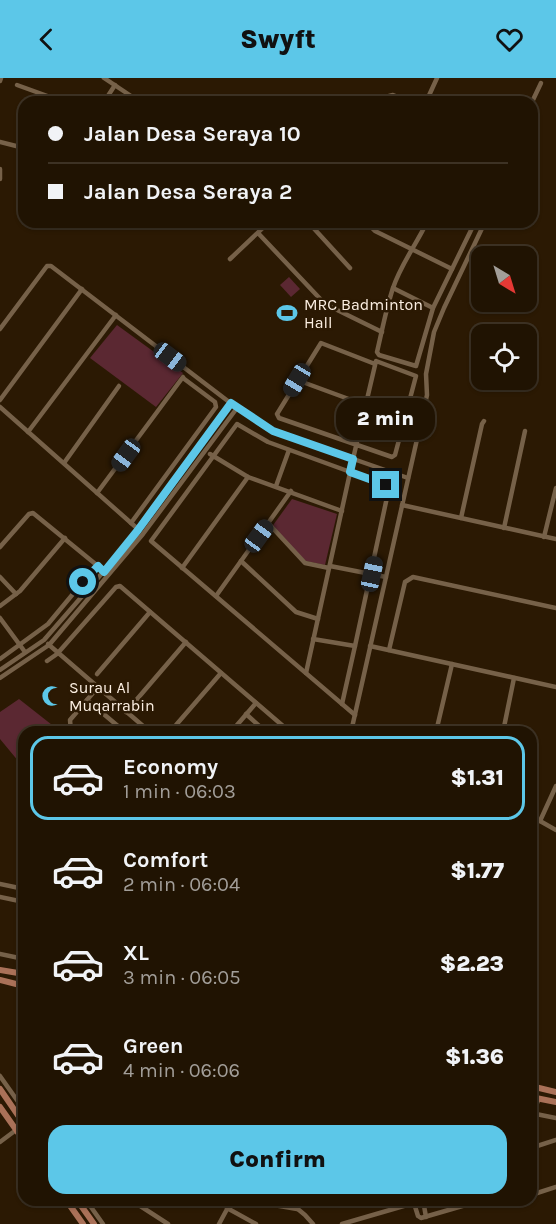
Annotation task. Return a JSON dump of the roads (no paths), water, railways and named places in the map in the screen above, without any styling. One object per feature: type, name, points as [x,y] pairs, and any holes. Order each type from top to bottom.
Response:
[{"type":"main road","points":[[0,969],[18,973]]},
{"type":"main road","points":[[0,980],[18,984]]},
{"type":"main road","points":[[537,1087],[556,1092]]},
{"type":"main road","points":[[0,1089],[18,1115]]},
{"type":"main road","points":[[539,1099],[556,1102]]},
{"type":"main road","points":[[0,1107],[18,1133]]},
{"type":"main road","points":[[70,1206],[82,1224]]},
{"type":"main road","points":[[81,1206],[94,1224]]},
{"type":"street","points":[[104,78],[131,96]]},
{"type":"street","points":[[429,96],[438,78]]},
{"type":"street","points":[[535,96],[541,83]]},
{"type":"street","points":[[17,85],[42,96]]},
{"type":"street","points":[[108,96],[115,85]]},
{"type":"street","points":[[0,142],[18,146]]},
{"type":"street","points":[[0,169],[0,179]]},
{"type":"street","points":[[230,259],[263,228]]},
{"type":"street","points":[[313,228],[350,268]]},
{"type":"street","points":[[372,228],[410,250],[452,269]]},
{"type":"street","points":[[423,228],[416,245],[410,250],[393,288],[377,352],[378,356],[416,366],[433,308],[472,228]]},
{"type":"street","points":[[352,726],[427,395],[426,374],[434,332],[482,228]]},
{"type":"street","points":[[258,233],[325,304],[382,332]]},
{"type":"street","points":[[0,329],[47,266],[51,266],[237,408],[273,431],[408,478]]},
{"type":"street","points":[[393,288],[433,308]]},
{"type":"street","points":[[0,400],[82,290]]},
{"type":"street","points":[[28,432],[116,315]]},
{"type":"street","points":[[306,673],[313,639],[342,511],[350,472],[356,446],[365,405],[376,361],[414,375],[416,379],[394,456],[356,446],[278,417],[277,414],[321,343],[375,364]]},
{"type":"street","points":[[97,493],[188,370]]},
{"type":"street","points":[[131,523],[216,407],[215,402],[183,378]]},
{"type":"street","points":[[297,380],[365,405]]},
{"type":"street","points":[[64,463],[119,386]]},
{"type":"street","points":[[0,670],[44,640],[104,572],[138,530],[231,403]]},
{"type":"street","points":[[0,407],[143,534]]},
{"type":"street","points":[[0,678],[49,645],[143,534],[237,408]]},
{"type":"street","points":[[461,518],[484,421]]},
{"type":"street","points":[[342,704],[389,488],[289,450],[237,424],[151,541],[182,568],[216,596],[342,704],[355,715]]},
{"type":"street","points":[[504,528],[525,431]]},
{"type":"street","points":[[276,486],[289,450]]},
{"type":"street","points":[[206,451],[248,477],[342,511]]},
{"type":"street","points":[[182,568],[248,477]]},
{"type":"street","points":[[544,537],[556,488]]},
{"type":"street","points":[[216,596],[291,491]]},
{"type":"street","points":[[402,505],[556,539]]},
{"type":"street","points":[[0,547],[31,513],[37,514],[104,572]]},
{"type":"street","points":[[268,524],[305,563],[386,577]]},
{"type":"street","points":[[0,606],[16,594],[65,538]]},
{"type":"street","points":[[241,561],[296,612],[318,619]]},
{"type":"street","points":[[0,659],[48,624],[98,566]]},
{"type":"street","points":[[0,577],[16,594]]},
{"type":"street","points":[[388,650],[405,582],[413,577],[556,608]]},
{"type":"street","points":[[47,661],[58,653],[118,586],[283,726]]},
{"type":"street","points":[[97,674],[150,612]]},
{"type":"street","points":[[0,618],[25,652]]},
{"type":"street","points":[[313,639],[355,646]]},
{"type":"street","points":[[44,640],[143,726]]},
{"type":"street","points":[[126,712],[186,642]]},
{"type":"street","points":[[370,646],[556,687]]},
{"type":"street","points":[[437,726],[452,664]]},
{"type":"street","points":[[176,725],[221,673]]},
{"type":"street","points":[[504,726],[514,678]]},
{"type":"street","points":[[70,726],[70,720],[98,687]]},
{"type":"street","points":[[87,700],[118,726]]},
{"type":"street","points":[[236,726],[256,703]]},
{"type":"street","points":[[246,714],[259,726]]},
{"type":"street","points":[[540,821],[556,786]]},
{"type":"street","points":[[537,820],[556,830]]},
{"type":"street","points":[[0,884],[18,888]]},
{"type":"street","points":[[0,897],[18,901]]},
{"type":"street","points":[[0,954],[18,958]]},
{"type":"street","points":[[0,1076],[18,1102]]},
{"type":"street","points":[[537,1102],[539,1099]]},
{"type":"street","points":[[537,1114],[556,1118]]},
{"type":"street","points":[[0,1142],[16,1130]]},
{"type":"street","points":[[537,1146],[556,1140]]},
{"type":"street","points":[[537,1193],[556,1187]]},
{"type":"street","points":[[90,1206],[103,1224]]},
{"type":"street","points":[[140,1206],[164,1223]]},
{"type":"street","points":[[280,1206],[297,1209]]},
{"type":"street","points":[[294,1206],[312,1224]]},
{"type":"street","points":[[342,1224],[396,1206]]},
{"type":"street","points":[[415,1206],[418,1216],[426,1217],[456,1206]]},
{"type":"street","points":[[424,1206],[426,1217]]},
{"type":"street","points":[[219,1224],[227,1208],[256,1224]]},
{"type":"place","name":"MRC Badminton Hall","points":[[287,313]]},
{"type":"place","name":"Surau Al Muqarrabin","points":[[52,696]]}]
